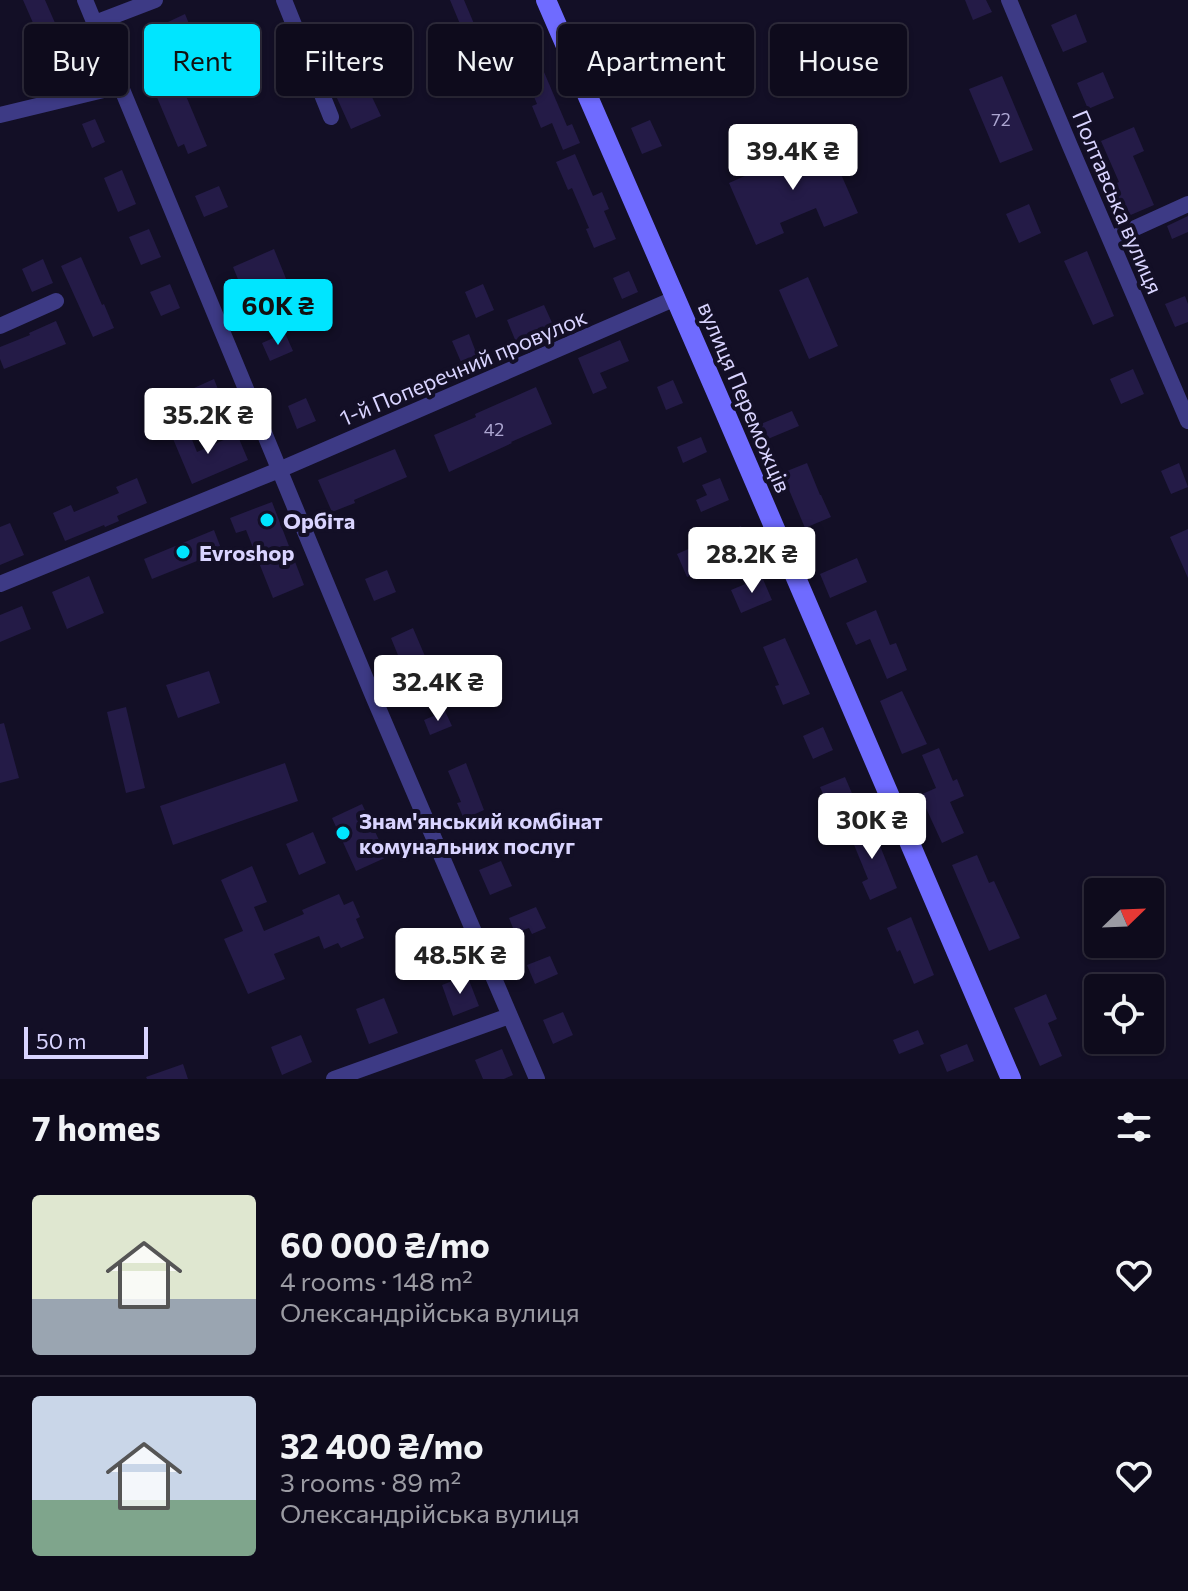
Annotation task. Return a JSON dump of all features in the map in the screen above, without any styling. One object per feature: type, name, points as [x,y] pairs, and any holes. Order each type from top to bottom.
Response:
[{"type":"street","points":[[85,0],[95,23],[155,0]]},
{"type":"street","points":[[284,0],[331,117]]},
{"type":"street","name":"вулиця Переможців","points":[[546,0],[1011,1079]]},
{"type":"street","name":"Полтавська вулиця","points":[[1009,0],[1188,421]]},
{"type":"street","points":[[0,115],[79,96]]},
{"type":"street","points":[[124,96],[373,696],[537,1079]]},
{"type":"street","points":[[1111,239],[1188,204]]},
{"type":"street","name":"1-й Поперечний провулок","points":[[0,584],[279,470],[676,298]]},
{"type":"street","points":[[0,326],[56,301]]},
{"type":"street","points":[[334,1079],[509,1016]]},
{"type":"building","points":[[23,0],[45,0],[55,24],[34,24]]},
{"type":"building","points":[[450,0],[464,0],[474,24],[460,24]]},
{"type":"building","points":[[965,0],[986,0],[992,12],[973,20]]},
{"type":"building","points":[[185,14],[189,24],[169,24]]},
{"type":"building","points":[[1076,14],[1087,42],[1063,52],[1051,25]]},
{"type":"building","points":[[542,67],[567,126],[572,124],[580,143],[563,150],[552,123],[541,128],[532,106],[537,104],[534,96],[542,96]]},
{"type":"building","points":[[1103,72],[1114,98],[1088,109],[1077,83]]},
{"type":"building","points":[[1002,76],[1033,150],[1000,163],[969,89]]},
{"type":"building","points":[[156,96],[186,96],[207,146],[188,154],[184,144],[178,147]]},
{"type":"building","points":[[336,96],[372,96],[381,116],[351,129]]},
{"type":"building","points":[[95,119],[105,142],[92,148],[82,124]]},
{"type":"building","points":[[650,120],[662,146],[642,154],[631,128]]},
{"type":"building","points":[[1134,127],[1144,151],[1133,156],[1154,205],[1126,217],[1112,185],[1119,182],[1101,141]]},
{"type":"building","points":[[826,140],[858,213],[824,227],[816,208],[780,223],[784,233],[756,245],[729,183]]},
{"type":"building","points":[[575,154],[593,196],[602,192],[609,209],[604,211],[616,239],[594,248],[572,188],[568,190],[556,162]]},
{"type":"building","points":[[122,170],[136,204],[118,212],[104,178]]},
{"type":"building","points":[[219,186],[228,207],[204,217],[195,196]]},
{"type":"building","points":[[1029,204],[1041,233],[1019,243],[1006,214]]},
{"type":"building","points":[[1188,216],[1188,232],[1172,239],[1167,226]]},
{"type":"building","points":[[149,229],[161,257],[141,265],[129,237]]},
{"type":"building","points":[[274,249],[289,286],[269,295],[267,290],[246,299],[233,267]]},
{"type":"building","points":[[1087,251],[1114,316],[1093,325],[1064,261]]},
{"type":"building","points":[[81,257],[114,328],[93,337],[61,266]]},
{"type":"building","points":[[43,259],[53,283],[32,292],[22,269]]},
{"type":"building","points":[[629,271],[638,292],[622,299],[613,278]]},
{"type":"building","points":[[808,277],[838,346],[809,359],[779,290]]},
{"type":"building","points":[[170,284],[180,308],[161,316],[150,292]]},
{"type":"building","points":[[483,284],[494,310],[476,318],[465,292]]},
{"type":"building","points":[[1185,296],[1188,322],[1175,327],[1165,304]]},
{"type":"building","points":[[544,305],[554,327],[516,342],[507,320]]},
{"type":"building","points":[[56,321],[66,344],[4,369],[0,347]]},
{"type":"building","points":[[285,333],[293,351],[270,361],[262,343]]},
{"type":"building","points":[[469,334],[477,355],[461,362],[452,341]]},
{"type":"building","points":[[620,340],[629,361],[600,373],[607,388],[593,394],[578,358]]},
{"type":"building","points":[[1133,369],[1144,394],[1121,404],[1110,379]]},
{"type":"building","points":[[214,379],[221,397],[201,405],[194,388]]},
{"type":"building","points":[[673,380],[683,403],[666,410],[657,387]]},
{"type":"building","points":[[536,387],[552,424],[449,472],[434,435]]},
{"type":"building","points":[[306,398],[316,421],[297,429],[288,406]]},
{"type":"building","points":[[792,411],[799,426],[763,441],[756,426]]},
{"type":"building","points":[[187,427],[197,452],[237,434],[248,460],[192,484],[171,434]]},
{"type":"building","points":[[701,437],[707,452],[683,463],[677,447]]},
{"type":"building","points":[[395,449],[407,477],[332,512],[318,480]]},
{"type":"building","points":[[807,463],[831,517],[805,528],[782,473]]},
{"type":"building","points":[[1179,463],[1188,487],[1171,494],[1161,471]]},
{"type":"building","points":[[137,478],[147,503],[117,516],[119,521],[65,541],[53,513],[71,505],[74,512],[119,493],[116,487]]},
{"type":"building","points":[[720,478],[729,500],[701,512],[696,500],[707,495],[702,485]]},
{"type":"building","points":[[272,502],[304,585],[273,598],[246,530],[236,533],[230,518]]},
{"type":"building","points":[[10,523],[24,555],[0,565],[0,527]]},
{"type":"building","points":[[741,526],[751,550],[687,577],[677,554]]},
{"type":"building","points":[[1188,529],[1188,578],[1170,537]]},
{"type":"building","points":[[214,530],[222,551],[152,579],[144,559]]},
{"type":"building","points":[[857,558],[867,582],[830,598],[820,574]]},
{"type":"building","points":[[387,570],[396,592],[374,601],[365,579]]},
{"type":"building","points":[[89,576],[104,613],[67,629],[52,592]]},
{"type":"building","points":[[762,577],[772,600],[741,613],[731,590]]},
{"type":"building","points":[[22,606],[31,629],[0,642],[0,615]]},
{"type":"building","points":[[876,610],[890,645],[896,643],[907,670],[887,679],[870,639],[856,645],[846,623]]},
{"type":"building","points":[[413,628],[436,682],[413,692],[391,638]]},
{"type":"building","points":[[785,638],[810,694],[783,705],[775,686],[779,685],[763,647]]},
{"type":"building","points":[[209,671],[220,703],[178,718],[166,685]]},
{"type":"building","points":[[902,691],[927,744],[902,754],[880,701]]},
{"type":"building","points":[[126,707],[145,788],[126,793],[107,712]]},
{"type":"building","points":[[445,711],[452,726],[430,735],[424,720]]},
{"type":"building","points":[[4,723],[19,778],[0,783],[0,724]]},
{"type":"building","points":[[823,727],[833,750],[813,759],[803,736]]},
{"type":"building","points":[[939,748],[953,781],[957,779],[964,796],[950,802],[964,833],[942,843],[920,795],[936,788],[922,755]]},
{"type":"building","points":[[285,763],[298,801],[173,845],[160,806]]},
{"type":"building","points":[[466,763],[484,810],[464,819],[457,803],[461,802],[448,771]]},
{"type":"building","points":[[845,777],[854,798],[829,808],[820,787]]},
{"type":"building","points":[[362,804],[387,857],[356,871],[332,818]]},
{"type":"building","points":[[870,821],[897,888],[870,900],[862,882],[868,879],[848,830]]},
{"type":"building","points":[[313,832],[326,863],[299,875],[286,844]]},
{"type":"building","points":[[977,855],[989,883],[994,881],[1020,938],[989,951],[952,865]]},
{"type":"building","points":[[501,861],[512,886],[490,895],[479,870]]},
{"type":"building","points":[[252,866],[267,902],[254,907],[264,931],[304,914],[302,910],[339,894],[344,905],[353,901],[364,938],[341,948],[338,943],[324,949],[319,936],[274,954],[285,979],[248,994],[224,939],[243,931],[221,880]]},
{"type":"building","points":[[536,907],[546,928],[532,934],[529,928],[515,933],[509,918]]},
{"type":"building","points":[[911,917],[934,975],[914,984],[887,928]]},
{"type":"building","points":[[550,956],[558,974],[535,984],[527,965]]},
{"type":"building","points":[[467,975],[479,1006],[453,1016],[442,985]]},
{"type":"building","points":[[1046,994],[1057,1019],[1048,1023],[1062,1056],[1040,1066],[1014,1008]]},
{"type":"building","points":[[384,998],[398,1033],[369,1044],[356,1009]]},
{"type":"building","points":[[563,1012],[573,1035],[553,1044],[543,1020]]},
{"type":"building","points":[[918,1030],[924,1044],[899,1054],[893,1040]]},
{"type":"building","points":[[301,1035],[312,1062],[282,1075],[271,1047]]},
{"type":"building","points":[[967,1044],[974,1061],[947,1072],[940,1055]]},
{"type":"building","points":[[502,1049],[513,1075],[504,1079],[483,1079],[475,1060]]},
{"type":"building","points":[[183,1064],[188,1079],[146,1077]]},
{"type":"place","name":"Орбіта","points":[[267,520]]},
{"type":"place","name":"Evroshop","points":[[183,552]]},
{"type":"place","name":"Знам'янський комбінат комунальних послуг","points":[[343,833]]}]
